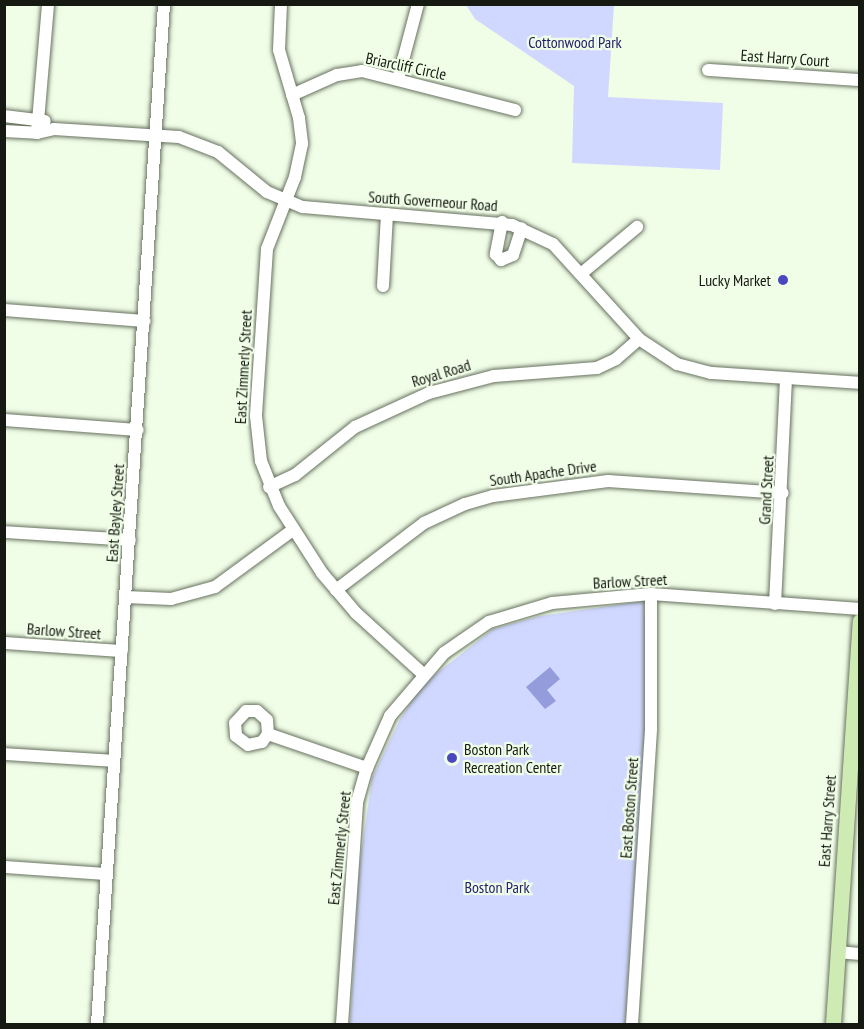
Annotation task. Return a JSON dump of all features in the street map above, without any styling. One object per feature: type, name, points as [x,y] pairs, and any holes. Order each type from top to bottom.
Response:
[{"type":"main road","name":"East Harry Street","points":[[833,1024],[860,621]]},
{"type":"street","points":[[37,127],[48,4]]},
{"type":"street","name":"East Bayley Street","points":[[97,1024],[138,430],[164,4]]},
{"type":"street","name":"East Zimmerly Street","points":[[281,4],[279,50],[292,95],[302,144],[285,201],[267,249],[256,408],[257,439],[269,487],[293,530],[336,590],[423,674],[390,716],[367,768],[357,802],[342,1024]]},
{"type":"street","points":[[398,78],[418,4]]},
{"type":"street","name":"East Harry Court","points":[[708,69],[860,80]]},
{"type":"street","name":"Briarcliff Circle","points":[[292,95],[349,72],[398,78],[515,110]]},
{"type":"street","points":[[4,116],[37,127]]},
{"type":"street","name":"South Governeour Road","points":[[37,127],[47,122],[54,129],[157,135],[189,140],[218,152],[260,187],[285,201],[314,209],[502,222],[522,228],[553,244],[582,273],[639,339],[665,359],[688,369],[860,383]]},
{"type":"street","points":[[4,130],[37,127]]},
{"type":"street","points":[[383,285],[387,214]]},
{"type":"street","points":[[502,222],[496,254],[506,261],[513,255],[522,228]]},
{"type":"street","points":[[582,273],[637,227]]},
{"type":"street","points":[[4,310],[145,321]]},
{"type":"street","name":"Royal Road","points":[[269,487],[295,475],[355,427],[429,393],[494,376],[597,368],[616,359],[639,339]]},
{"type":"street","name":"Grand Street","points":[[775,604],[783,493],[786,378]]},
{"type":"street","points":[[4,420],[138,430]]},
{"type":"street","name":"South Apache Drive","points":[[336,590],[416,528],[465,504],[493,496],[600,481],[783,493]]},
{"type":"street","points":[[126,597],[171,599],[215,587],[293,530]]},
{"type":"street","points":[[4,532],[130,540]]},
{"type":"street","name":"Barlow Street","points":[[423,674],[444,653],[489,622],[552,603],[651,594],[860,609]]},
{"type":"street","name":"East Boston Street","points":[[632,1024],[651,728],[651,594]]},
{"type":"street","name":"Barlow Street","points":[[4,643],[122,651]]},
{"type":"street","points":[[268,734],[367,768]]},
{"type":"street","points":[[4,754],[114,761]]},
{"type":"street","points":[[4,867],[107,874]]},
{"type":"street","points":[[837,952],[860,954]]},
{"type":"green space","name":"Cottonwood Park","points":[[466,5],[614,5],[608,97],[723,103],[720,170],[572,163],[574,86],[475,19]]},
{"type":"green space","name":"Boston Park","points":[[644,601],[648,684],[625,1024],[350,1024],[359,868],[372,778],[400,719],[423,684],[493,629],[540,616]]},
{"type":"water","points":[[550,667],[560,679],[547,690],[556,701],[545,709],[526,687]]},
{"type":"place","name":"Lucky Market","points":[[783,280]]},
{"type":"place","name":"Boston Park Recreation Center","points":[[452,758]]}]
